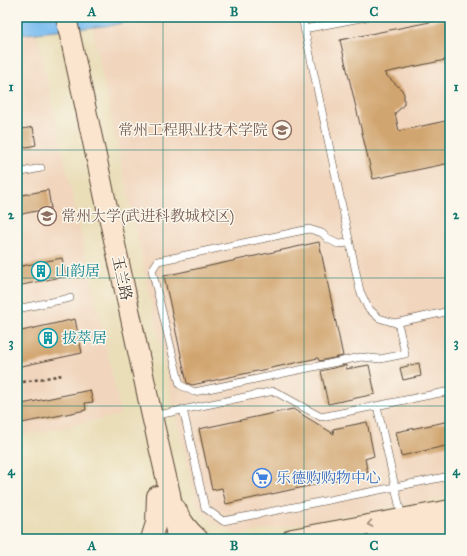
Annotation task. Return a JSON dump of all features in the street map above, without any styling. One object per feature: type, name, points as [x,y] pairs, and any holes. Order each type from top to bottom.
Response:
[{"type":"street","name":"玉兰路","points":[[66,17],[61,30],[163,495],[177,539]]},
{"type":"street","name":"玉兰路","points":[[61,30],[152,416],[163,495],[166,539]]},
{"type":"street","points":[[151,539],[163,495]]},
{"type":"street","points":[[163,495],[188,530],[198,539]]},
{"type":"street","points":[[292,539],[450,510]]},
{"type":"street","points":[[378,539],[450,526]]},
{"type":"lane","points":[[302,17],[349,243],[360,291],[368,308],[379,318],[396,323],[450,311]]},
{"type":"lane","points":[[304,28],[366,17]]},
{"type":"lane","points":[[17,173],[41,168]]},
{"type":"lane","points":[[349,243],[338,244],[328,239],[322,233],[309,229],[158,261],[152,270],[180,385],[194,392],[361,356],[380,359],[404,354],[398,323]]},
{"type":"lane","points":[[17,308],[70,298]]},
{"type":"lane","points":[[152,416],[274,390],[321,417],[450,391]]},
{"type":"lane","points":[[377,406],[402,518]]},
{"type":"lane","points":[[183,410],[205,508],[223,521],[450,476]]},
{"type":"path","points":[[17,383],[63,375]]},
{"type":"shaded area","name":"常州大学(武进科教城校区)","points":[[17,17],[33,17],[121,415],[17,437]]},
{"type":"shaded area","name":"常州工程职业技术学院","points":[[90,17],[450,17],[450,497],[237,535],[212,522],[198,506],[173,404]]},
{"type":"water","points":[[17,17],[148,17],[113,25],[17,35]]},
{"type":"building","points":[[450,18],[450,59],[384,73],[402,90],[404,94],[404,104],[395,113],[399,131],[450,120],[450,163],[373,179],[340,40]]},
{"type":"building","points":[[33,127],[36,145],[17,149],[17,130]]},
{"type":"building","points":[[48,190],[51,208],[17,215],[17,196]]},
{"type":"building","points":[[319,242],[343,356],[319,361],[318,358],[192,385],[187,383],[164,276]]},
{"type":"building","name":"山韵居","points":[[62,258],[66,276],[17,286],[17,267]]},
{"type":"building","name":"拔萃居","points":[[75,319],[82,353],[17,367],[17,332]]},
{"type":"building","points":[[419,363],[421,376],[403,380],[400,368]]},
{"type":"building","points":[[346,365],[346,369],[369,365],[375,394],[328,404],[321,371]]},
{"type":"building","points":[[90,390],[93,402],[85,403],[86,410],[17,424],[17,405]]},
{"type":"building","points":[[293,409],[334,434],[333,429],[367,422],[374,456],[365,459],[368,473],[226,504],[222,488],[212,490],[199,429]]},
{"type":"building","points":[[450,421],[450,445],[401,456],[396,432]]},
{"type":"place","name":"常州工程职业技术学院","points":[[282,130]]},
{"type":"place","name":"常州大学(武进科教城校区)","points":[[47,216]]},
{"type":"place","name":"山韵居","points":[[41,271]]},
{"type":"place","name":"拔萃居","points":[[48,338]]},
{"type":"place","name":"乐德购购物中心","points":[[262,478]]}]
